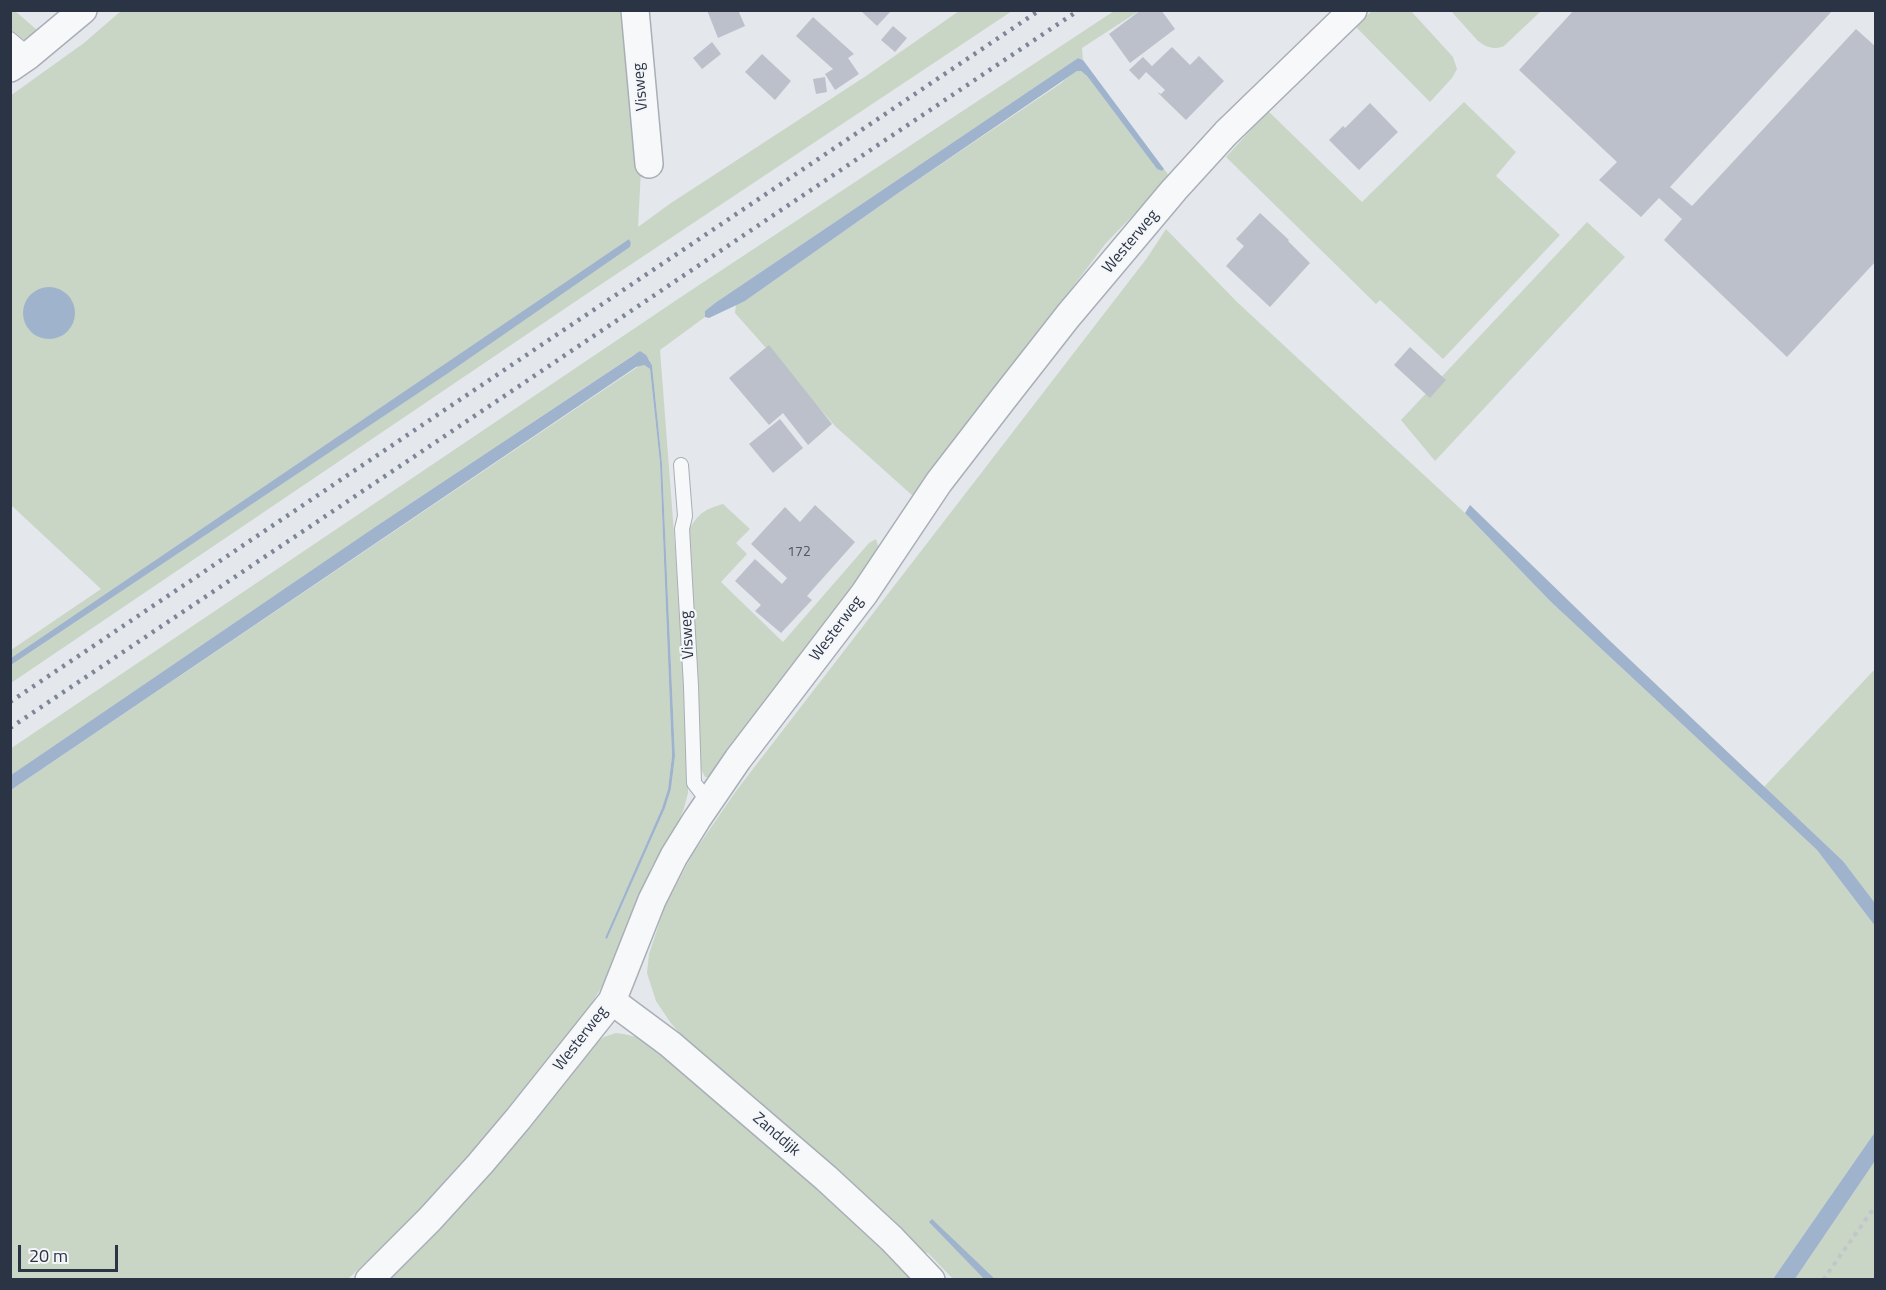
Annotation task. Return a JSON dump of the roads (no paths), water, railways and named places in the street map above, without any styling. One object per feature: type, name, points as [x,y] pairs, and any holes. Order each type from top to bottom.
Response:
[{"type":"street","points":[[17,54],[83,10]]},
{"type":"street","name":"Visweg","points":[[635,10],[649,164]]},
{"type":"street","name":"Westerweg","points":[[369,1280],[480,1164],[612,1001],[652,900],[674,856],[738,759],[864,594],[939,482],[1068,316],[1174,190],[1226,134],[1353,10]]},
{"type":"street","name":"Zanddijk","points":[[612,1001],[670,1044],[826,1178],[892,1239],[931,1280]]},
{"type":"lane","name":"Visweg","points":[[681,465],[685,516],[682,529],[694,783],[710,799]]},
{"type":"water","points":[[1078,58],[1083,60],[1164,169],[1162,171],[1157,169],[1087,76],[1077,71],[745,301],[709,318],[705,317],[705,311],[715,303]]},
{"type":"water","points":[[629,239],[630,247],[447,374],[11,665],[11,658]]},
{"type":"water","points":[[44,287],[54,287],[63,291],[71,299],[75,313],[71,327],[63,335],[54,339],[44,339],[35,335],[27,327],[23,318],[23,308],[27,299],[35,291]]},
{"type":"water","points":[[640,351],[646,355],[652,365],[662,463],[675,756],[671,789],[665,808],[607,939],[605,938],[662,808],[668,789],[672,756],[660,463],[650,369],[644,365],[636,367],[11,790],[11,775],[378,525]]},
{"type":"water","points":[[1470,505],[1843,861],[1875,903],[1875,926],[1817,850],[1550,601],[1465,513]]},
{"type":"water","points":[[1875,1132],[1875,1161],[1795,1279],[1773,1279]]},
{"type":"water","points":[[932,1219],[995,1279],[984,1279],[929,1222]]},
{"type":"railway","points":[[10,702],[1040,10]]},
{"type":"railway","points":[[10,728],[1079,10]]}]
